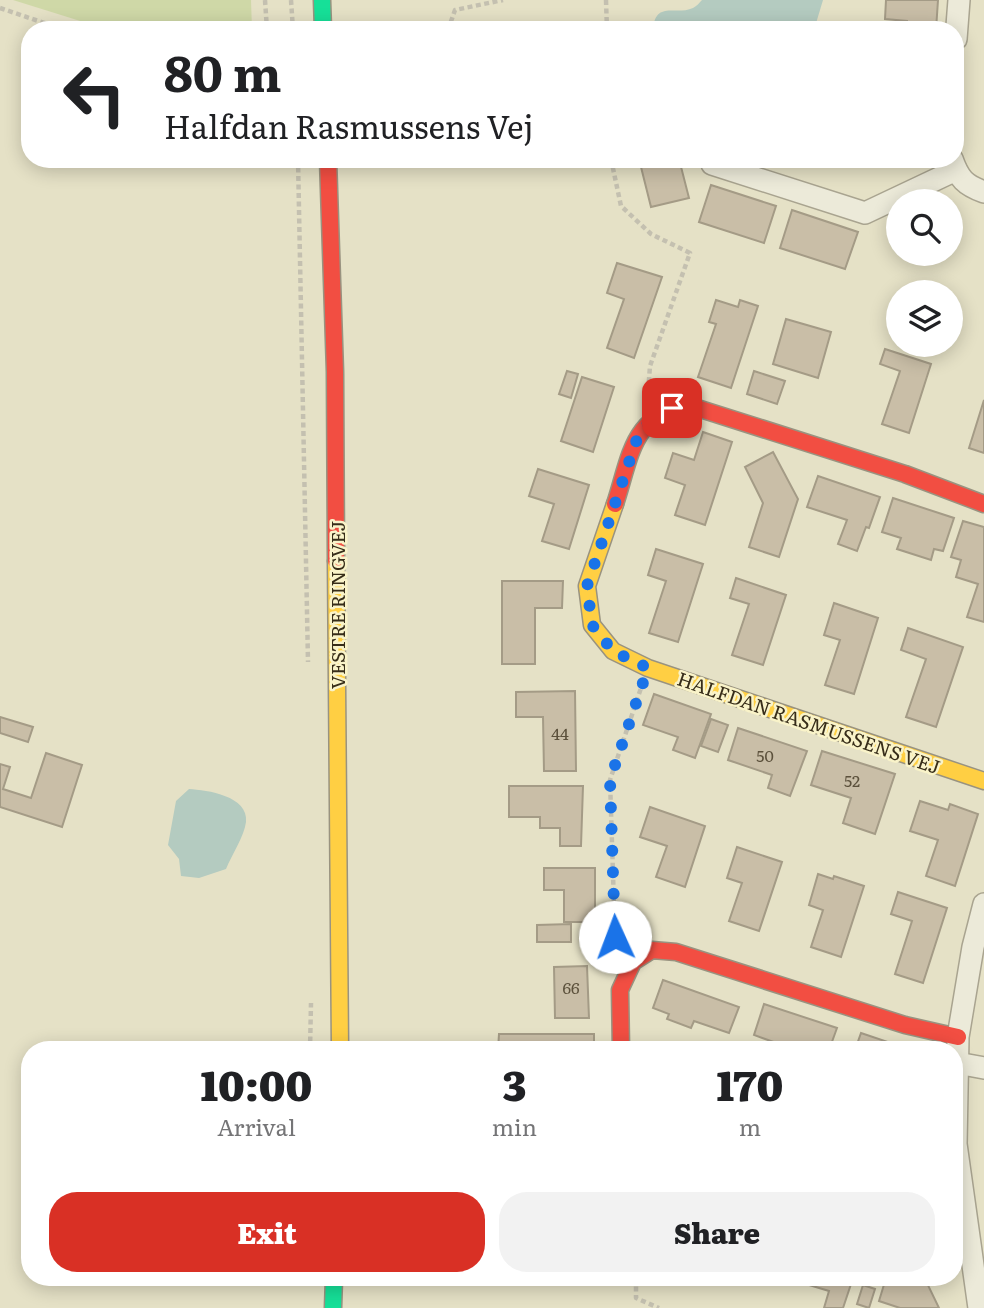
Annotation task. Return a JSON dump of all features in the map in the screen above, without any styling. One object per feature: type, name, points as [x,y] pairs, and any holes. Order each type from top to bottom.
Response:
[{"type":"street","points":[[321,0],[322,21]]},
{"type":"street","points":[[957,21],[959,0]]},
{"type":"street","name":"VESTRE RINGVEJ","points":[[328,168],[335,372],[340,1041]]},
{"type":"street","points":[[724,168],[865,213],[948,168]]},
{"type":"street","points":[[956,168],[967,186],[984,191]]},
{"type":"street","points":[[657,413],[672,408],[694,407],[905,474],[984,505]]},
{"type":"street","name":"HALFDAN RASMUSSENS VEJ","points":[[657,413],[639,433],[587,586],[592,625],[613,651],[648,668],[984,781]]},
{"type":"street","points":[[958,1041],[972,947],[984,904]]},
{"type":"street","points":[[621,1041],[620,990],[633,962],[652,950],[676,952],[905,1025],[958,1037]]},
{"type":"street","points":[[963,1064],[984,1068]]},
{"type":"street","points":[[963,1249],[979,1308]]},
{"type":"street","points":[[333,1308],[334,1286]]},
{"type":"path","points":[[265,0],[266,21]]},
{"type":"path","points":[[291,0],[292,21]]},
{"type":"path","points":[[452,21],[454,0]]},
{"type":"path","points":[[455,10],[503,0]]},
{"type":"path","points":[[606,0],[607,21]]},
{"type":"path","points":[[0,8],[38,21]]},
{"type":"path","points":[[298,168],[308,670]]},
{"type":"path","points":[[613,168],[621,206],[652,234],[690,253],[650,366],[648,394],[657,413]]},
{"type":"path","points":[[633,962],[615,937],[610,780],[648,668]]},
{"type":"path","points":[[310,1041],[311,997]]},
{"type":"path","points":[[636,1286],[635,1298],[659,1308]]},
{"type":"green space","points":[[13,0],[251,0],[252,21],[80,21]]},
{"type":"shaded area","points":[[702,0],[823,0],[817,21],[655,21],[662,12],[694,7]]},
{"type":"shaded area","points":[[189,789],[225,796],[234,800],[245,813],[243,834],[226,869],[199,878],[181,876],[179,859],[168,845],[176,801]]},
{"type":"building","points":[[886,0],[938,0],[937,21],[885,19]]},
{"type":"building","points":[[641,168],[681,168],[689,198],[651,207]]},
{"type":"building","points":[[711,185],[776,206],[764,243],[699,222]]},
{"type":"building","points":[[792,210],[858,232],[845,269],[780,248]]},
{"type":"building","points":[[617,263],[662,277],[634,358],[607,348],[624,299],[607,293]]},
{"type":"building","points":[[716,300],[738,307],[740,300],[758,306],[731,388],[698,377],[716,324],[709,322]]},
{"type":"building","points":[[786,319],[831,332],[818,378],[773,364]]},
{"type":"building","points":[[885,349],[886,357],[910,357],[931,364],[909,433],[882,424],[900,371],[880,364]]},
{"type":"building","points":[[567,371],[578,374],[571,398],[559,394]]},
{"type":"building","points":[[754,371],[785,381],[777,404],[747,394]]},
{"type":"building","points":[[582,377],[614,387],[593,452],[561,441]]},
{"type":"building","points":[[984,400],[984,453],[969,448]]},
{"type":"building","points":[[703,432],[732,442],[705,525],[675,515],[685,485],[665,478],[673,453],[694,460]]},
{"type":"building","points":[[773,452],[798,499],[779,557],[749,547],[763,503],[745,467]]},
{"type":"building","points":[[538,469],[589,485],[569,549],[542,541],[554,504],[529,496]]},
{"type":"building","points":[[818,476],[880,497],[857,551],[838,544],[847,520],[807,507]]},
{"type":"building","points":[[893,498],[954,518],[943,551],[934,549],[931,560],[897,549],[901,538],[882,532]]},
{"type":"building","points":[[963,521],[984,527],[984,622],[967,617],[978,584],[956,577],[961,560],[951,557]]},
{"type":"building","points":[[656,549],[703,564],[678,642],[649,633],[666,581],[648,575]]},
{"type":"building","points":[[736,578],[786,595],[763,665],[732,655],[749,604],[730,598]]},
{"type":"building","points":[[502,581],[563,581],[562,608],[535,608],[535,664],[502,664]]},
{"type":"building","points":[[834,603],[878,618],[854,694],[825,685],[840,640],[824,635]]},
{"type":"building","points":[[908,628],[963,647],[936,727],[906,717],[926,659],[901,650]]},
{"type":"building","points":[[575,691],[576,771],[544,771],[543,717],[516,717],[516,692]]},
{"type":"building","points":[[654,694],[711,714],[695,758],[673,750],[678,737],[643,725]]},
{"type":"building","points":[[0,717],[33,727],[28,742],[0,733]]},
{"type":"building","points":[[711,719],[728,725],[718,752],[701,746]]},
{"type":"building","points":[[738,728],[807,751],[790,796],[768,788],[772,775],[728,760]]},
{"type":"building","points":[[822,751],[895,774],[875,834],[843,823],[851,798],[811,785]]},
{"type":"building","points":[[46,753],[82,765],[62,827],[0,807],[0,764],[10,767],[3,789],[31,798]]},
{"type":"building","points":[[509,786],[583,786],[581,846],[560,846],[560,828],[540,828],[540,817],[509,817]]},
{"type":"building","points":[[920,801],[948,810],[950,804],[978,814],[955,886],[926,876],[938,840],[910,831]]},
{"type":"building","points":[[650,807],[705,826],[685,887],[656,877],[667,846],[640,837]]},
{"type":"building","points":[[737,847],[782,862],[759,931],[729,921],[742,883],[727,878]]},
{"type":"building","points":[[544,868],[595,868],[595,922],[564,922],[564,890],[544,890]]},
{"type":"building","points":[[818,874],[833,879],[834,876],[864,886],[841,957],[811,947],[823,910],[809,905]]},
{"type":"building","points":[[898,892],[947,908],[923,983],[895,974],[912,921],[891,914]]},
{"type":"building","points":[[571,924],[571,942],[537,942],[537,925]]},
{"type":"building","points":[[587,966],[589,1018],[555,1018],[554,967]]},
{"type":"building","points":[[663,980],[739,1007],[729,1033],[694,1021],[691,1028],[667,1019],[669,1014],[653,1008]]},
{"type":"building","points":[[764,1004],[837,1028],[832,1041],[771,1041],[754,1035]]},
{"type":"building","points":[[861,1033],[885,1041],[858,1041]]},
{"type":"building","points":[[499,1034],[594,1034],[594,1041],[499,1041]]},
{"type":"building","points":[[812,1286],[850,1286],[843,1308],[824,1308],[829,1291]]},
{"type":"building","points":[[863,1286],[875,1289],[869,1308],[857,1304]]},
{"type":"building","points":[[884,1286],[928,1286],[939,1308],[900,1308],[879,1301]]},
{"type":"traffic: fast","points":[[322,0],[323,21]]},
{"type":"traffic: fast","points":[[333,1308],[334,1286]]},
{"type":"traffic: slow","points":[[615,504],[587,586],[592,625],[613,651],[648,668],[984,781]]},
{"type":"traffic: slow","points":[[336,561],[340,1041]]},
{"type":"traffic: jam","points":[[328,168],[335,372],[336,561]]},
{"type":"traffic: jam","points":[[615,504],[631,453],[646,426],[673,410],[694,407],[905,474],[984,504]]},
{"type":"traffic: jam","points":[[621,1041],[620,990],[633,962],[652,950],[676,952],[905,1025],[958,1037]]},
{"type":"route","points":[[615,937],[610,780],[648,668],[613,651],[592,625],[587,586],[639,433],[657,413],[672,408]]}]
